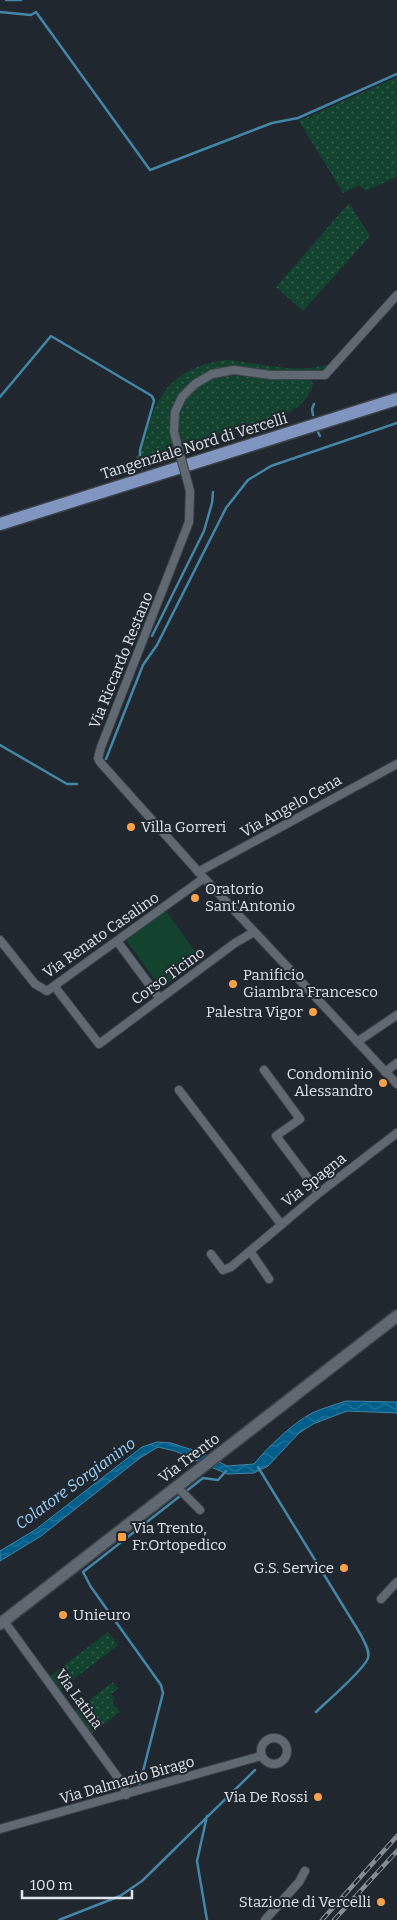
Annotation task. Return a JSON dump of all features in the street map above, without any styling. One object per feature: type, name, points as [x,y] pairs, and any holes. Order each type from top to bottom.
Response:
[{"type":"main road","name":"Tangenziale Nord di Vercelli","points":[[0,524],[397,399]]},
{"type":"street","name":"Via Riccardo Restano","points":[[397,295],[325,375],[271,375],[234,370],[212,374],[195,384],[182,397],[175,412],[174,432],[190,491],[190,522],[98,758],[103,768],[201,875],[397,1084]]},
{"type":"street","name":"Via Angelo Cena","points":[[201,875],[397,764]]},
{"type":"street","name":"Via Renato Casalino","points":[[0,940],[35,984],[46,991],[117,941],[201,875]]},
{"type":"street","name":"Corso Ticino","points":[[54,987],[99,1044],[160,998],[254,932]]},
{"type":"street","points":[[117,941],[160,998]]},
{"type":"street","points":[[357,1042],[397,1015]]},
{"type":"street","points":[[385,1072],[397,1064]]},
{"type":"street","points":[[264,1070],[300,1119],[276,1136],[319,1193]]},
{"type":"street","points":[[179,1090],[281,1224]]},
{"type":"street","name":"Via Spagna","points":[[211,1254],[223,1270],[231,1267],[319,1193],[397,1133]]},
{"type":"street","points":[[250,1251],[269,1279]]},
{"type":"street","name":"Via Trento","points":[[2,1623],[182,1491],[200,1469],[397,1316]]},
{"type":"street","points":[[182,1491],[200,1510]]},
{"type":"street","points":[[381,1598],[397,1582]]},
{"type":"street","name":"Via Latina","points":[[2,1623],[124,1786],[126,1795]]},
{"type":"street","name":"Via Dalmazio Birago","points":[[0,1830],[261,1756]]},
{"type":"street","points":[[265,1920],[299,1882],[305,1871]]},
{"type":"green space","points":[[397,77],[397,177],[365,191],[359,185],[343,193],[299,121]]},
{"type":"green space","points":[[349,203],[370,236],[303,311],[276,287]]},
{"type":"green space","points":[[226,360],[291,368],[318,367],[332,364],[318,373],[211,372],[179,396],[174,447],[133,461],[141,448],[155,408],[169,387],[178,378],[199,366]]},
{"type":"green space","points":[[221,375],[311,379],[313,384],[304,400],[290,412],[181,446],[178,422],[184,401],[198,385]]},
{"type":"green space","points":[[166,911],[201,960],[161,988],[126,940]]},
{"type":"green space","points":[[108,1632],[118,1645],[60,1690],[50,1676]]},
{"type":"green space","points":[[113,1682],[118,1689],[111,1694],[115,1699],[112,1702],[120,1712],[92,1733],[75,1711]]},
{"type":"water","points":[[346,1401],[397,1402],[397,1413],[347,1411],[313,1424],[299,1433],[268,1466],[254,1473],[227,1474],[175,1451],[158,1447],[140,1458],[41,1536],[0,1561],[0,1551],[35,1530],[142,1447],[157,1442],[171,1443],[202,1453],[227,1466],[254,1464],[281,1436],[305,1417],[316,1411]]},
{"type":"waterway","points":[[6,0],[21,0]]},
{"type":"waterway","points":[[0,12],[31,15],[36,12],[150,170],[272,123],[298,118],[397,74]]},
{"type":"waterway","points":[[0,397],[51,336],[152,396],[154,401],[140,455]]},
{"type":"waterway","points":[[313,415],[312,409],[314,404]]},
{"type":"waterway","points":[[106,759],[143,665],[157,645],[226,508],[248,480],[271,466],[397,423]]},
{"type":"waterway","points":[[318,432],[320,436]]},
{"type":"waterway","points":[[152,636],[204,531],[213,492]]},
{"type":"waterway","points":[[0,745],[67,784],[77,784]]},
{"type":"waterway","points":[[258,1467],[361,1635],[368,1652],[368,1658],[360,1670],[316,1712]]},
{"type":"waterway","points":[[139,1787],[163,1693],[161,1685],[91,1587],[83,1572],[203,1478],[218,1480],[226,1471]]},
{"type":"waterway","points":[[59,1920],[120,1896],[142,1881],[255,1770]]},
{"type":"waterway","points":[[207,1816],[197,1861],[207,1920]]},
{"type":"railway","points":[[322,1920],[397,1836]]},
{"type":"railway","points":[[334,1920],[397,1851]]},
{"type":"place","name":"Villa Gorreri","points":[[131,827]]},
{"type":"place","name":"Oratorio Sant'Antonio","points":[[195,898]]},
{"type":"place","name":"Panificio Giambra Francesco","points":[[233,984]]},
{"type":"place","name":"Palestra Vigor","points":[[313,1012]]},
{"type":"place","name":"Condominio Alessandro","points":[[383,1083]]},
{"type":"place","name":"Via Trento, Fr.Ortopedico","points":[[122,1537]]},
{"type":"place","name":"G.S. Service","points":[[344,1568]]},
{"type":"place","name":"Unieuro","points":[[63,1615]]},
{"type":"place","name":"Via De Rossi","points":[[318,1797]]},
{"type":"place","name":"Stazione di Vercelli","points":[[381,1902]]},
{"type":"water label","name":"Colatore Sorgianino","points":[[75,1483]]}]
